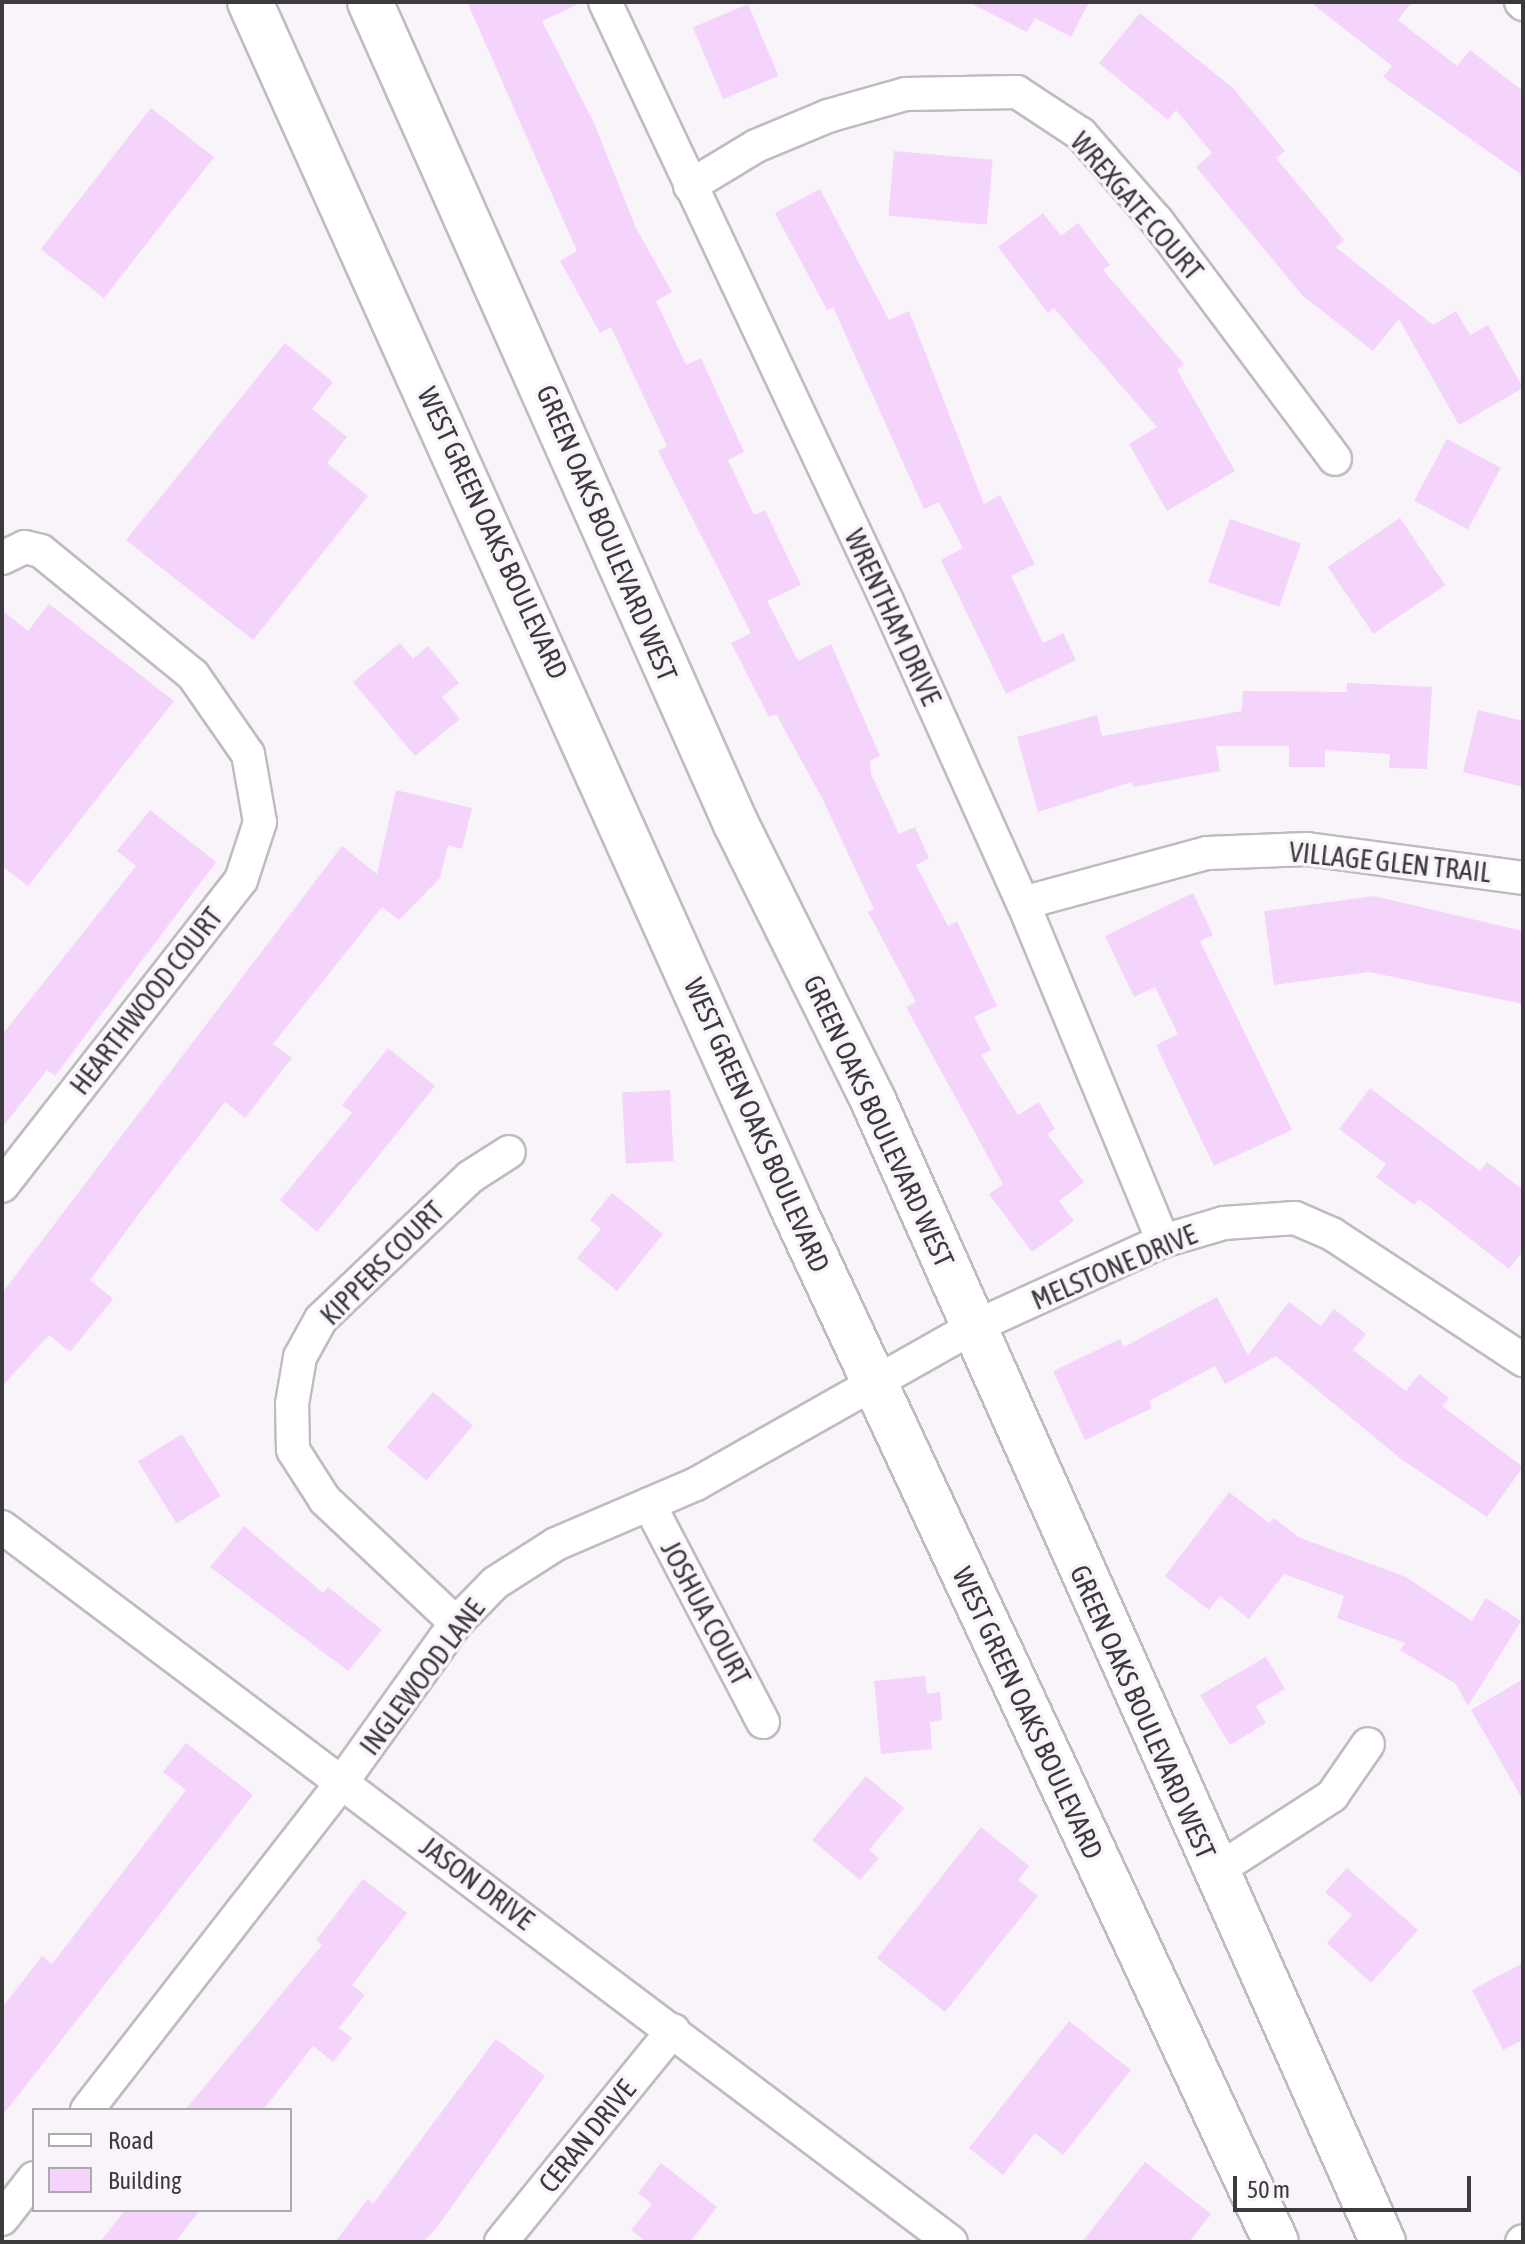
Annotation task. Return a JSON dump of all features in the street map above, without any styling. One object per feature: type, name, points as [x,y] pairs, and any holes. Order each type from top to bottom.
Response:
[{"type":"main road","name":"WEST GREEN OAKS BOULEVARD","points":[[250,2],[872,1381],[1276,2242]]},
{"type":"main road","name":"GREEN OAKS BOULEVARD WEST","points":[[370,2],[723,796],[873,1100],[1213,1873],[1383,2242]]},
{"type":"street","name":"WRENTHAM DRIVE","points":[[605,2],[1023,903],[1163,1241]]},
{"type":"street","name":"WREXGATE COURT","points":[[690,186],[756,146],[828,116],[906,94],[1017,92],[1081,134],[1157,221],[1335,459]]},
{"type":"street","name":"HEARTHWOOD COURT","points":[[2,558],[25,547],[41,551],[193,675],[248,754],[260,804],[257,843],[241,880],[2,1186]]},
{"type":"street","name":"VILLAGE GLEN TRAIL","points":[[1023,903],[1207,853],[1307,849],[1523,878]]},
{"type":"street","name":"KIPPERS COURT","points":[[456,1623],[325,1500],[293,1450],[292,1404],[300,1357],[321,1319],[470,1177],[509,1152]]},
{"type":"street","name":"MELSTONE DRIVE","points":[[872,1381],[974,1327],[1163,1241],[1224,1223],[1295,1218],[1332,1234],[1523,1360]]},
{"type":"street","name":"INGLEWOOD LANE","points":[[89,2108],[342,1782],[456,1623],[495,1583],[556,1544],[649,1504],[872,1381]]},
{"type":"street","name":"JOSHUA COURT","points":[[649,1504],[763,1722]]},
{"type":"street","name":"JASON DRIVE","points":[[2,1527],[951,2242]]},
{"type":"street","points":[[1213,1873],[1332,1796],[1368,1744]]},
{"type":"street","name":"CERAN DRIVE","points":[[501,2242],[673,2030]]},
{"type":"street","points":[[2,2219],[32,2181]]},
{"type":"building","points":[[467,2],[583,2],[542,21],[594,123],[636,228],[672,292],[656,301],[686,365],[701,358],[744,452],[728,460],[754,515],[765,510],[801,585],[767,601],[798,661],[831,644],[880,756],[870,761],[871,774],[899,834],[915,827],[929,858],[916,865],[948,926],[957,921],[997,1006],[974,1017],[991,1050],[981,1055],[1018,1115],[1039,1102],[1055,1129],[1047,1134],[1084,1182],[1059,1201],[1074,1221],[1032,1252],[989,1194],[1003,1184],[906,1007],[916,1002],[868,912],[874,909],[822,798],[776,714],[769,717],[731,643],[751,633],[658,451],[667,446],[611,327],[600,333],[560,261],[577,251]]},
{"type":"building","points":[[968,2],[1089,2],[1071,37],[1035,18],[1027,32]]},
{"type":"building","points":[[1310,2],[1412,2],[1398,20],[1457,66],[1470,50],[1523,91],[1523,176],[1383,77],[1392,66]]},
{"type":"building","points":[[748,4],[778,76],[723,99],[693,27]]},
{"type":"building","points":[[1140,13],[1233,88],[1285,151],[1276,158],[1344,240],[1336,247],[1433,325],[1456,311],[1470,335],[1488,325],[1523,388],[1459,425],[1399,319],[1373,351],[1302,295],[1196,167],[1212,153],[1176,110],[1168,120],[1099,63]]},
{"type":"building","points":[[151,108],[214,157],[104,298],[41,249]]},
{"type":"building","points":[[894,151],[993,160],[987,224],[888,216]]},
{"type":"building","points":[[820,189],[889,320],[909,311],[984,504],[1000,495],[1035,564],[1011,576],[1043,643],[1063,633],[1076,660],[1006,694],[941,560],[963,548],[939,502],[924,509],[833,307],[827,310],[775,213]]},
{"type":"building","points":[[1043,213],[1061,236],[1078,223],[1110,265],[1103,270],[1184,364],[1177,370],[1235,471],[1167,511],[1129,444],[1157,427],[1054,308],[1048,313],[998,247]]},
{"type":"building","points":[[285,343],[333,382],[312,409],[347,437],[327,463],[368,496],[253,640],[126,540]]},
{"type":"building","points":[[1447,439],[1501,468],[1468,529],[1414,501]]},
{"type":"building","points":[[1400,518],[1445,585],[1373,634],[1328,567]]},
{"type":"building","points":[[1230,519],[1301,543],[1279,607],[1208,582]]},
{"type":"building","points":[[49,604],[174,701],[28,886],[2,866],[2,610],[28,631]]},
{"type":"building","points":[[400,643],[413,659],[428,646],[459,683],[442,697],[460,719],[415,756],[353,682]]},
{"type":"building","points":[[1347,683],[1432,687],[1427,769],[1389,768],[1390,754],[1325,750],[1325,767],[1289,767],[1289,746],[1216,746],[1220,771],[1133,787],[1132,782],[1038,812],[1017,737],[1097,715],[1102,736],[1242,711],[1243,691],[1347,692]]},
{"type":"building","points":[[1478,710],[1523,721],[1523,787],[1463,772]]},
{"type":"building","points":[[396,790],[472,808],[462,849],[448,845],[440,878],[399,920],[382,907],[273,1044],[292,1058],[245,1118],[225,1102],[90,1280],[113,1299],[70,1352],[49,1335],[2,1386],[2,1293],[342,846],[377,874]]},
{"type":"building","points":[[150,810],[216,862],[55,1076],[47,1070],[2,1128],[2,1035],[136,866],[117,851]]},
{"type":"building","points":[[1193,893],[1213,935],[1200,941],[1292,1130],[1214,1166],[1156,1045],[1178,1034],[1155,987],[1134,997],[1105,936]]},
{"type":"building","points":[[1374,896],[1523,931],[1523,1004],[1369,972],[1274,985],[1264,911]]},
{"type":"building","points":[[388,1048],[435,1086],[317,1232],[280,1200],[352,1113],[342,1105]]},
{"type":"building","points":[[1370,1088],[1480,1171],[1487,1162],[1523,1190],[1523,1251],[1509,1269],[1419,1199],[1414,1205],[1376,1177],[1386,1164],[1339,1129]]},
{"type":"building","points":[[670,1090],[674,1161],[626,1163],[622,1093]]},
{"type":"building","points":[[612,1193],[663,1234],[617,1291],[577,1258],[601,1229],[590,1220]]},
{"type":"building","points":[[1217,1297],[1248,1355],[1289,1302],[1321,1326],[1334,1309],[1366,1334],[1353,1350],[1406,1391],[1419,1374],[1449,1398],[1442,1406],[1523,1467],[1487,1517],[1401,1459],[1276,1356],[1225,1384],[1215,1366],[1149,1401],[1152,1408],[1085,1440],[1053,1371],[1120,1339],[1124,1347]]},
{"type":"building","points":[[433,1392],[473,1425],[427,1481],[387,1447]]},
{"type":"building","points":[[182,1434],[221,1496],[177,1523],[138,1462]]},
{"type":"building","points":[[1229,1492],[1269,1523],[1274,1518],[1298,1537],[1406,1577],[1472,1621],[1486,1598],[1521,1621],[1468,1706],[1456,1684],[1400,1650],[1405,1643],[1337,1618],[1344,1596],[1284,1574],[1249,1619],[1220,1596],[1209,1610],[1165,1576]]},
{"type":"building","points":[[244,1526],[323,1593],[328,1587],[382,1630],[348,1671],[210,1567]]},
{"type":"building","points":[[1266,1657],[1285,1689],[1256,1706],[1266,1723],[1230,1745],[1200,1695]]},
{"type":"building","points":[[925,1676],[927,1694],[940,1692],[942,1720],[930,1722],[932,1749],[881,1754],[874,1681]]},
{"type":"building","points":[[1523,1679],[1523,1800],[1471,1710]]},
{"type":"building","points":[[186,1743],[253,1795],[2,2116],[2,2008],[42,1956],[52,1964],[186,1790],[163,1772]]},
{"type":"building","points":[[866,1776],[904,1808],[869,1850],[879,1858],[860,1880],[812,1840]]},
{"type":"building","points":[[981,1827],[1029,1866],[1018,1880],[1038,1896],[945,2012],[877,1958]]},
{"type":"building","points":[[1347,1868],[1418,1930],[1371,1983],[1327,1943],[1352,1915],[1325,1892]]},
{"type":"building","points":[[363,1879],[407,1913],[352,1985],[365,1995],[339,2028],[352,2038],[333,2062],[313,2046],[265,2108],[187,2108],[322,1945],[316,1940]]},
{"type":"building","points":[[1523,1963],[1523,2040],[1503,2050],[1472,1990]]},
{"type":"building","points":[[1069,2021],[1131,2070],[1063,2155],[1035,2133],[1003,2175],[969,2148]]},
{"type":"building","points":[[496,2039],[545,2076],[438,2226],[423,2242],[335,2242],[368,2199],[373,2204]]},
{"type":"building","points":[[1145,2162],[1211,2214],[1189,2242],[1082,2242]]},
{"type":"building","points":[[661,2163],[717,2207],[690,2242],[646,2242],[631,2230],[652,2204],[638,2193]]},
{"type":"building","points":[[123,2212],[198,2212],[175,2242],[100,2242]]}]
